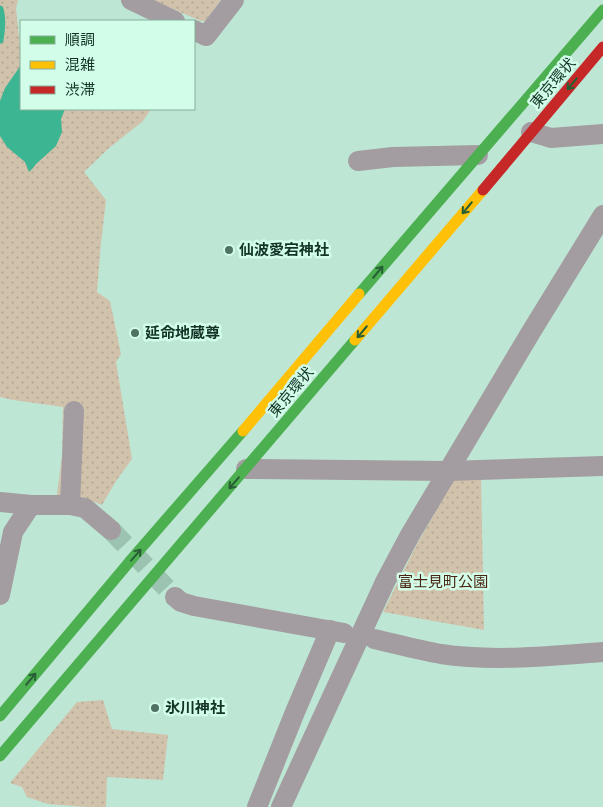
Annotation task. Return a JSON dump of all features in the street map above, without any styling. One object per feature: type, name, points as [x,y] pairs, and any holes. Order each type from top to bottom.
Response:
[{"type":"highway","name":"東京環状","points":[[0,716],[136,554],[603,10]]},
{"type":"highway","name":"東京環状","points":[[0,756],[603,47]]},
{"type":"street","points":[[131,0],[173,20]]},
{"type":"street","points":[[195,30],[206,36],[234,0]]},
{"type":"street","points":[[531,132],[551,138],[603,134]]},
{"type":"street","points":[[358,161],[393,157],[478,155]]},
{"type":"street","points":[[281,807],[386,582],[410,535],[603,215]]},
{"type":"street","points":[[70,505],[74,411]]},
{"type":"street","points":[[246,469],[448,471],[603,466]]},
{"type":"street","points":[[0,502],[70,505],[85,508],[111,530]]},
{"type":"street","points":[[0,595],[13,532],[30,504]]},
{"type":"street","points":[[175,597],[181,602],[194,606],[337,632],[295,712],[257,807]]},
{"type":"street","points":[[374,639],[443,654],[486,658],[603,652]]},
{"type":"green space","points":[[0,0],[18,0],[16,8],[20,47],[20,110],[150,110],[143,121],[108,149],[84,172],[106,200],[97,292],[110,301],[121,354],[116,362],[132,459],[102,505],[82,497],[57,495],[62,456],[63,407],[0,397]]},
{"type":"green space","points":[[152,0],[221,0],[205,21],[201,21]]},
{"type":"green space","name":"富士見町公園","points":[[481,475],[484,630],[383,612],[417,544],[455,477]]},
{"type":"green space","points":[[103,700],[112,729],[168,735],[163,780],[107,777],[106,807],[48,804],[27,797],[22,787],[10,783],[77,702]]},
{"type":"shaded area","points":[[20,66],[20,110],[65,110],[61,119],[62,132],[56,146],[29,172],[25,162],[7,147],[0,136],[0,101],[5,88]]},
{"type":"waterway","points":[[0,9],[2,17],[0,40]]},
{"type":"tunnel","points":[[111,530],[175,597]]},
{"type":"traffic: fast","points":[[359,294],[603,10]]},
{"type":"traffic: fast","points":[[0,756],[355,340]]},
{"type":"traffic: fast","points":[[0,716],[136,554],[243,431]]},
{"type":"traffic: slow","points":[[355,340],[483,190]]},
{"type":"traffic: slow","points":[[243,431],[359,294]]},
{"type":"traffic: jam","points":[[483,190],[603,47]]},
{"type":"place","name":"仙波愛宕神社","points":[[229,250]]},
{"type":"place","name":"延命地蔵尊","points":[[135,333]]},
{"type":"place","name":"氷川神社","points":[[155,708]]}]
